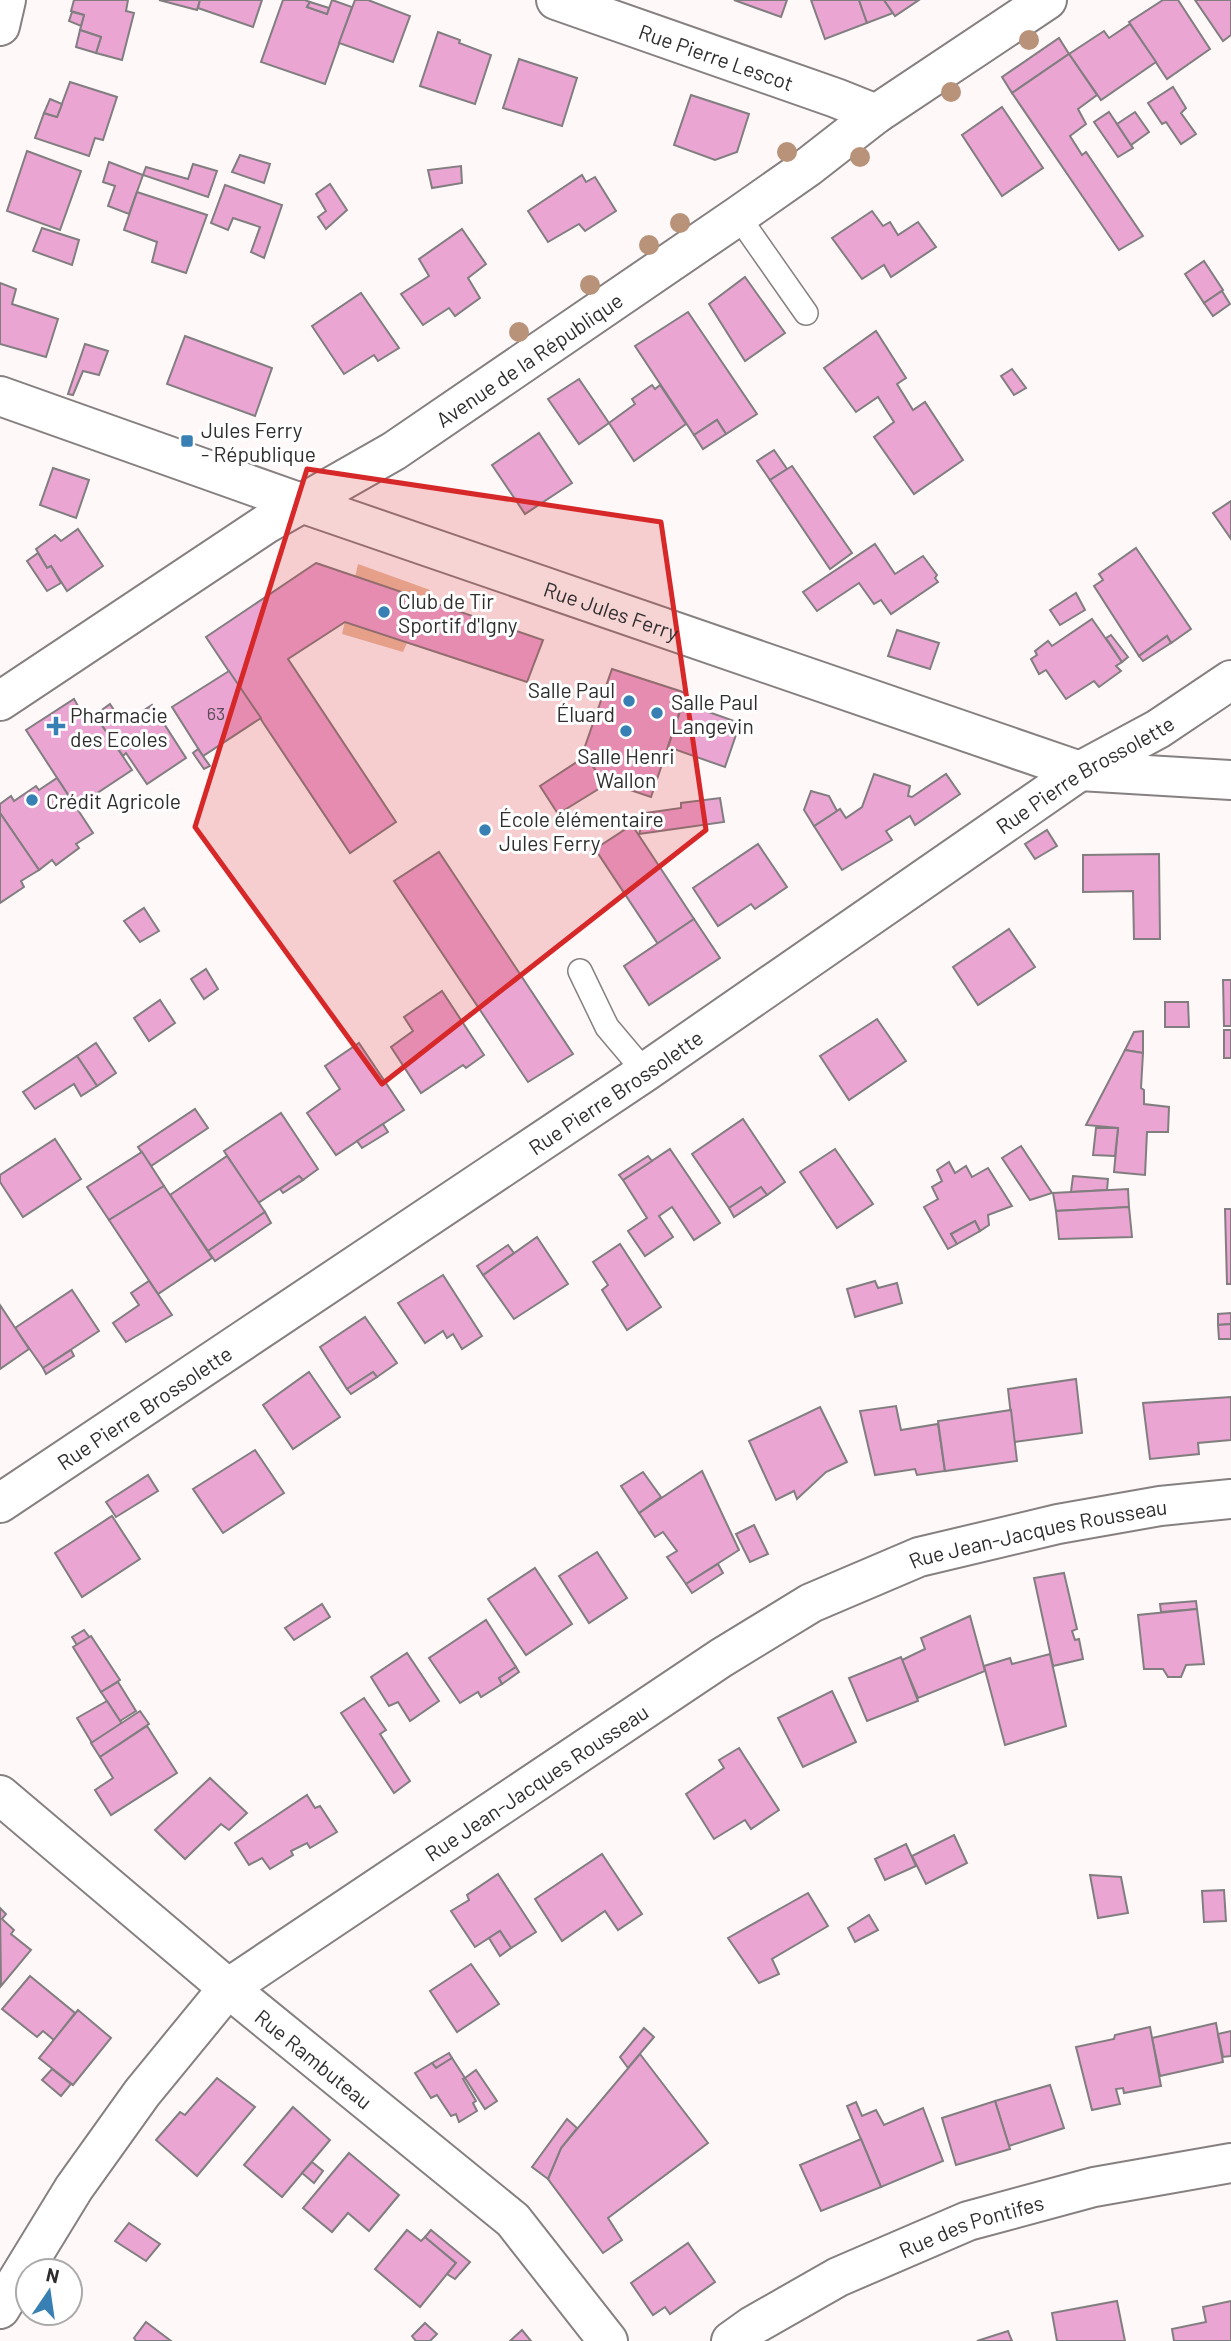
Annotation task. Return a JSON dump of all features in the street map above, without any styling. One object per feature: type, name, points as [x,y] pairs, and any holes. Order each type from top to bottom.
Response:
[{"type":"street","points":[[0,26],[6,0]]},
{"type":"street","name":"Rue Pierre Lescot","points":[[556,0],[876,114]]},
{"type":"street","name":"Avenue de la République","points":[[0,701],[301,503],[394,451],[738,216],[808,167],[876,114],[1046,0]]},
{"type":"street","name":"Rue Jules Ferry","points":[[0,396],[301,503],[1080,771],[1231,780]]},
{"type":"street","name":"Rue Pierre Brossolette","points":[[0,1503],[645,1072],[1080,771],[1158,729],[1231,680]]},
{"type":"street","name":"Rue Jean-Jacques Rousseau","points":[[0,2309],[74,2188],[142,2093],[228,1988],[721,1658],[811,1603],[919,1557],[1058,1524],[1160,1506],[1231,1499]]},
{"type":"street","name":"Rue Rambuteau","points":[[0,1795],[228,1988],[513,2220],[608,2341]]},
{"type":"street","name":"Rue des Pontifes","points":[[732,2341],[752,2326],[838,2277],[968,2221],[1094,2187],[1231,2163]]},
{"type":"lane","points":[[738,216],[806,313]]},
{"type":"lane","points":[[580,971],[607,1027],[645,1072]]},
{"type":"highlighted area","points":[[307,469],[661,522],[706,830],[382,1084],[195,827]]},
{"type":"shaded area","name":"Club de Tir Sportif d'Igny","points":[[358,564],[430,590],[403,652],[342,634]]},
{"type":"building","points":[[74,0],[128,0],[126,11],[134,13],[122,60],[96,53],[101,37],[80,30],[84,15],[71,11]]},
{"type":"building","points":[[159,0],[200,0],[197,10]]},
{"type":"building","points":[[200,0],[262,0],[253,27],[198,8]]},
{"type":"building","points":[[283,0],[305,0],[310,2],[307,7],[327,14],[332,0],[352,7],[325,84],[261,62]]},
{"type":"building","points":[[355,0],[368,0],[410,16],[393,62],[339,43]]},
{"type":"building","points":[[734,0],[787,0],[781,17]]},
{"type":"building","points":[[811,0],[859,0],[867,23],[825,39]]},
{"type":"building","points":[[859,0],[884,0],[893,13],[867,23]]},
{"type":"building","points":[[884,0],[919,0],[895,16]]},
{"type":"building","points":[[1163,0],[1178,0],[1210,49],[1167,79],[1129,22]]},
{"type":"building","points":[[1195,0],[1231,0],[1231,35],[1223,41]]},
{"type":"building","points":[[310,2],[329,8],[327,14],[307,7]]},
{"type":"building","points":[[72,12],[84,15],[81,26],[69,21]]},
{"type":"building","points":[[1130,24],[1156,62],[1101,100],[1069,54],[1104,31],[1109,38]]},
{"type":"building","points":[[80,30],[101,37],[96,53],[76,47]]},
{"type":"building","points":[[438,32],[491,55],[475,104],[420,86]]},
{"type":"building","points":[[1059,38],[1069,54],[1012,93],[1002,77]]},
{"type":"building","points":[[1069,54],[1097,95],[1078,109],[1086,124],[1070,136],[1082,155],[1086,152],[1143,236],[1119,250],[1012,93]]},
{"type":"building","points":[[519,59],[577,78],[562,126],[503,108]]},
{"type":"building","points":[[70,82],[117,97],[103,140],[95,138],[89,156],[35,138],[44,113],[57,117]]},
{"type":"building","points":[[1173,87],[1186,108],[1181,113],[1196,134],[1181,144],[1166,122],[1162,124],[1148,103]]},
{"type":"building","points":[[691,95],[749,114],[737,152],[715,160],[674,145]]},
{"type":"building","points":[[50,99],[62,104],[57,117],[44,113]]},
{"type":"building","points":[[1002,107],[1043,168],[1002,196],[962,135]]},
{"type":"building","points":[[1109,112],[1133,148],[1118,157],[1094,122]]},
{"type":"building","points":[[1135,112],[1149,132],[1131,145],[1117,124]]},
{"type":"building","points":[[27,151],[81,171],[60,230],[7,211]]},
{"type":"building","points":[[240,155],[270,164],[264,183],[232,172]]},
{"type":"building","points":[[109,162],[143,175],[129,214],[108,206],[115,186],[103,182]]},
{"type":"building","points":[[193,164],[217,171],[208,197],[143,175],[146,167],[188,179]]},
{"type":"building","points":[[461,166],[462,183],[432,188],[428,170]]},
{"type":"building","points":[[582,175],[586,182],[595,177],[616,211],[585,231],[579,224],[548,242],[528,211]]},
{"type":"building","points":[[330,184],[347,210],[326,229],[318,217],[326,211],[316,194]]},
{"type":"building","points":[[225,185],[282,205],[264,258],[251,252],[260,227],[233,218],[228,230],[211,223]]},
{"type":"building","points":[[137,192],[207,215],[186,273],[152,262],[157,242],[124,230]]},
{"type":"building","points":[[872,211],[883,226],[890,222],[898,235],[918,222],[936,247],[891,277],[884,265],[862,279],[832,238]]},
{"type":"building","points":[[42,228],[79,240],[72,265],[33,251]]},
{"type":"building","points":[[462,229],[486,264],[468,278],[480,298],[455,316],[449,308],[423,325],[401,294],[429,276],[419,259]]},
{"type":"building","points":[[1204,261],[1223,290],[1204,303],[1185,274]]},
{"type":"building","points":[[745,277],[785,333],[745,361],[709,304]]},
{"type":"building","points":[[0,283],[16,289],[12,304],[58,319],[46,357],[0,344]]},
{"type":"building","points":[[1222,291],[1230,304],[1213,316],[1204,303]]},
{"type":"building","points":[[361,293],[399,348],[378,361],[374,355],[344,374],[312,326]]},
{"type":"building","points":[[688,312],[757,414],[726,434],[717,420],[694,435],[635,346]]},
{"type":"building","points":[[876,331],[906,378],[897,384],[913,410],[925,402],[963,460],[914,494],[874,437],[894,422],[878,397],[856,412],[824,368]]},
{"type":"building","points":[[185,336],[272,368],[255,416],[167,384]]},
{"type":"building","points":[[85,344],[108,351],[99,375],[83,371],[73,395],[68,394]]},
{"type":"building","points":[[1012,369],[1026,388],[1014,395],[1001,376]]},
{"type":"building","points":[[579,379],[609,423],[579,444],[548,399]]},
{"type":"building","points":[[652,385],[655,389],[660,385],[686,424],[634,461],[609,423],[635,404],[632,399]]},
{"type":"building","points":[[717,420],[726,434],[703,449],[694,435]]},
{"type":"building","points":[[539,433],[572,483],[525,514],[492,465]]},
{"type":"building","points":[[774,450],[787,469],[770,480],[757,461]]},
{"type":"building","points":[[792,466],[852,553],[830,569],[770,480]]},
{"type":"building","points":[[53,468],[89,480],[76,518],[40,505]]},
{"type":"building","points":[[1231,501],[1231,539],[1213,513]]},
{"type":"building","points":[[78,529],[103,566],[67,591],[51,566],[47,568],[36,549],[55,535],[61,541]]},
{"type":"building","points":[[875,544],[895,574],[923,556],[937,575],[935,578],[938,582],[891,614],[881,600],[874,604],[859,583],[817,611],[803,592]]},
{"type":"building","points":[[1136,548],[1191,629],[1171,643],[1167,636],[1139,656],[1094,586],[1103,580],[1099,574]]},
{"type":"building","points":[[38,553],[47,568],[51,566],[61,583],[47,591],[27,561]]},
{"type":"building","points":[[316,563],[543,640],[527,682],[345,622],[288,659],[396,822],[350,853],[206,637]]},
{"type":"building","points":[[1076,593],[1085,610],[1060,625],[1050,610]]},
{"type":"building","points":[[1092,619],[1122,662],[1116,666],[1121,671],[1099,687],[1094,681],[1066,699],[1046,670],[1039,674],[1031,659],[1037,655],[1035,651],[1048,641],[1052,646]]},
{"type":"building","points":[[897,630],[939,643],[930,669],[888,656]]},
{"type":"building","points":[[1111,635],[1128,657],[1122,662],[1106,638]]},
{"type":"building","points":[[1167,636],[1171,643],[1143,661],[1139,656]]},
{"type":"building","points":[[612,669],[686,693],[651,797],[603,781],[583,752]]},
{"type":"building","points":[[229,671],[261,718],[203,756],[172,707]]},
{"type":"building","points":[[74,699],[86,720],[95,715],[132,770],[76,807],[26,730]]},
{"type":"building","points":[[683,703],[740,723],[725,767],[668,747]]},
{"type":"building","points":[[110,704],[123,724],[152,705],[186,758],[147,784],[126,753],[123,756],[95,715]]},
{"type":"building","points":[[198,749],[210,766],[204,769],[193,753]]},
{"type":"building","points":[[586,756],[605,785],[558,814],[540,786]]},
{"type":"building","points":[[874,774],[910,786],[908,796],[912,797],[946,774],[960,794],[915,825],[910,816],[886,831],[892,840],[842,870],[814,826],[840,809],[846,818],[862,807]]},
{"type":"building","points":[[57,778],[93,833],[76,844],[79,848],[56,865],[52,860],[39,870],[0,813],[0,804],[11,796],[14,801],[36,786],[39,790]]},
{"type":"building","points":[[811,791],[829,796],[837,811],[814,826],[804,810]]},
{"type":"building","points":[[720,798],[724,822],[639,834],[646,813],[681,808],[681,803]]},
{"type":"building","points":[[0,813],[39,870],[21,881],[24,887],[0,903]]},
{"type":"building","points":[[632,825],[694,919],[658,944],[595,849]]},
{"type":"building","points":[[1047,830],[1057,846],[1035,859],[1025,844]]},
{"type":"building","points":[[758,844],[787,887],[755,909],[751,904],[718,926],[693,888]]},
{"type":"building","points":[[439,852],[573,1054],[528,1082],[394,881]]},
{"type":"building","points":[[1159,854],[1160,939],[1134,939],[1133,891],[1083,892],[1083,855]]},
{"type":"building","points":[[144,908],[159,931],[140,942],[124,921]]},
{"type":"building","points":[[694,919],[720,958],[649,1005],[624,966]]},
{"type":"building","points":[[1009,929],[1035,967],[978,1005],[953,967]]},
{"type":"building","points":[[206,969],[218,989],[204,999],[191,979]]},
{"type":"building","points":[[1223,980],[1231,980],[1231,1026],[1224,1026]]},
{"type":"building","points":[[442,991],[484,1055],[466,1068],[463,1065],[421,1093],[391,1047],[413,1031],[404,1017]]},
{"type":"building","points":[[160,1000],[175,1023],[149,1041],[134,1018]]},
{"type":"building","points":[[1165,1002],[1188,1002],[1189,1027],[1165,1027]]},
{"type":"building","points":[[877,1019],[906,1061],[849,1100],[820,1056]]},
{"type":"building","points":[[1224,1030],[1231,1030],[1231,1058],[1224,1058]]},
{"type":"building","points":[[1143,1031],[1143,1053],[1125,1050],[1134,1032]]},
{"type":"building","points":[[96,1043],[116,1073],[97,1086],[77,1056]]},
{"type":"building","points":[[359,1043],[404,1110],[336,1155],[307,1113],[340,1089],[325,1066]]},
{"type":"building","points":[[1125,1050],[1143,1053],[1141,1088],[1144,1090],[1144,1104],[1169,1107],[1168,1132],[1147,1132],[1145,1175],[1114,1172],[1118,1128],[1086,1125]]},
{"type":"building","points":[[77,1056],[97,1086],[81,1096],[74,1084],[35,1109],[23,1092]]},
{"type":"building","points":[[195,1109],[208,1128],[151,1166],[138,1147]]},
{"type":"building","points":[[281,1113],[318,1169],[303,1180],[299,1176],[258,1203],[224,1151]]},
{"type":"building","points":[[743,1119],[785,1182],[767,1195],[761,1187],[729,1208],[692,1154]]},
{"type":"building","points":[[383,1124],[388,1132],[362,1148],[357,1141]]},
{"type":"building","points":[[1096,1128],[1118,1128],[1115,1156],[1093,1155]]},
{"type":"building","points":[[55,1139],[81,1179],[23,1217],[0,1182],[0,1175]]},
{"type":"building","points":[[1021,1146],[1052,1193],[1030,1200],[1002,1158]]},
{"type":"building","points":[[670,1149],[720,1223],[694,1240],[672,1207],[659,1216],[673,1237],[645,1256],[628,1231],[647,1218],[623,1180]]},
{"type":"building","points":[[835,1149],[873,1204],[837,1228],[800,1172]]},
{"type":"building","points":[[142,1152],[164,1186],[109,1220],[87,1187]]},
{"type":"building","points":[[227,1156],[265,1212],[208,1251],[170,1195]]},
{"type":"building","points":[[648,1156],[652,1161],[623,1180],[619,1175]]},
{"type":"building","points":[[949,1162],[955,1173],[966,1166],[972,1177],[988,1168],[1012,1206],[988,1215],[989,1225],[980,1231],[975,1221],[951,1234],[957,1244],[948,1249],[924,1207],[938,1199],[932,1187],[942,1181],[937,1170]]},
{"type":"building","points":[[299,1176],[303,1180],[283,1193],[280,1189]]},
{"type":"building","points":[[1073,1176],[1108,1179],[1107,1190],[1071,1192]]},
{"type":"building","points":[[164,1186],[212,1258],[158,1294],[109,1220]]},
{"type":"building","points":[[761,1187],[767,1195],[734,1217],[729,1208]]},
{"type":"building","points":[[1128,1189],[1129,1207],[1056,1211],[1053,1193]]},
{"type":"building","points":[[1129,1207],[1132,1237],[1059,1239],[1056,1211]]},
{"type":"building","points":[[1225,1209],[1231,1209],[1231,1284],[1227,1284]]},
{"type":"building","points":[[265,1212],[271,1223],[215,1261],[208,1251]]},
{"type":"building","points":[[975,1221],[980,1231],[957,1244],[951,1234]]},
{"type":"building","points":[[537,1237],[568,1284],[514,1319],[483,1275]]},
{"type":"building","points":[[620,1244],[661,1307],[627,1330],[602,1290],[608,1285],[593,1262]]},
{"type":"building","points":[[508,1245],[514,1253],[483,1275],[477,1266]]},
{"type":"building","points":[[443,1275],[482,1336],[462,1349],[453,1334],[447,1338],[443,1331],[425,1343],[398,1303]]},
{"type":"building","points":[[149,1281],[172,1315],[126,1342],[113,1323],[139,1305],[131,1293]]},
{"type":"building","points":[[875,1281],[878,1288],[897,1283],[902,1303],[855,1317],[847,1289]]},
{"type":"building","points":[[72,1290],[99,1331],[43,1368],[15,1328]]},
{"type":"building","points":[[0,1305],[29,1349],[0,1369]]},
{"type":"building","points":[[1231,1313],[1231,1324],[1218,1325],[1218,1314]]},
{"type":"building","points":[[365,1317],[397,1363],[377,1377],[373,1372],[347,1389],[320,1347]]},
{"type":"building","points":[[1231,1324],[1231,1339],[1219,1339],[1218,1325]]},
{"type":"building","points":[[71,1350],[74,1356],[46,1374],[43,1368]]},
{"type":"building","points":[[309,1372],[340,1417],[293,1449],[263,1405]]},
{"type":"building","points":[[373,1372],[377,1377],[351,1394],[347,1389]]},
{"type":"building","points":[[1076,1379],[1082,1433],[1014,1442],[1008,1389]]},
{"type":"building","points":[[1231,1397],[1231,1440],[1198,1443],[1199,1454],[1150,1459],[1143,1403]]},
{"type":"building","points":[[896,1406],[901,1430],[938,1424],[945,1471],[917,1475],[915,1469],[875,1475],[860,1411]]},
{"type":"building","points":[[820,1407],[847,1462],[826,1472],[797,1499],[794,1491],[776,1500],[749,1441]]},
{"type":"building","points":[[1011,1410],[1017,1461],[945,1471],[938,1421]]},
{"type":"building","points":[[255,1450],[284,1493],[223,1533],[193,1489]]},
{"type":"building","points":[[702,1471],[739,1550],[686,1584],[667,1557],[677,1551],[663,1532],[655,1537],[639,1513]]},
{"type":"building","points":[[643,1472],[661,1497],[639,1513],[621,1486]]},
{"type":"building","points":[[148,1475],[158,1491],[116,1517],[106,1502]]},
{"type":"building","points":[[112,1516],[140,1559],[82,1597],[55,1553]]},
{"type":"building","points":[[754,1525],[768,1554],[750,1562],[736,1534]]},
{"type":"building","points":[[597,1552],[627,1598],[589,1623],[559,1576]]},
{"type":"building","points":[[718,1564],[723,1573],[692,1593],[686,1584]]},
{"type":"building","points":[[535,1568],[572,1624],[526,1655],[488,1599]]},
{"type":"building","points":[[1064,1573],[1077,1629],[1072,1631],[1075,1640],[1079,1639],[1083,1659],[1053,1666],[1034,1578]]},
{"type":"building","points":[[1196,1601],[1197,1609],[1161,1612],[1160,1604]]},
{"type":"building","points":[[322,1604],[330,1617],[294,1640],[285,1628]]},
{"type":"building","points":[[1197,1609],[1204,1664],[1186,1665],[1181,1677],[1168,1677],[1163,1669],[1144,1669],[1138,1615]]},
{"type":"building","points":[[970,1616],[985,1671],[918,1698],[902,1660],[925,1649],[921,1638]]},
{"type":"building","points":[[486,1620],[516,1667],[499,1678],[502,1684],[481,1697],[478,1692],[460,1703],[429,1658]]},
{"type":"building","points":[[84,1630],[90,1638],[77,1645],[72,1637]]},
{"type":"building","points":[[91,1636],[120,1680],[101,1692],[73,1647]]},
{"type":"building","points":[[407,1653],[439,1701],[410,1721],[398,1702],[389,1706],[371,1677]]},
{"type":"building","points":[[1050,1654],[1066,1726],[1005,1745],[984,1666],[1010,1658],[1012,1664]]},
{"type":"building","points":[[901,1657],[918,1701],[867,1721],[849,1678]]},
{"type":"building","points":[[516,1667],[519,1672],[502,1684],[499,1678]]},
{"type":"building","points":[[118,1682],[136,1711],[120,1721],[101,1692]]},
{"type":"building","points":[[832,1691],[856,1742],[803,1767],[778,1718]]},
{"type":"building","points":[[364,1698],[386,1730],[380,1734],[410,1781],[394,1793],[341,1713]]},
{"type":"building","points":[[107,1701],[122,1724],[92,1743],[77,1718]]},
{"type":"building","points":[[140,1711],[149,1724],[100,1757],[91,1743]]},
{"type":"building","points":[[147,1726],[177,1773],[111,1815],[95,1790],[113,1778],[100,1757]]},
{"type":"building","points":[[739,1748],[779,1810],[751,1829],[745,1820],[714,1839],[686,1794],[724,1768],[719,1760]]},
{"type":"building","points":[[210,1778],[247,1813],[229,1830],[221,1824],[185,1859],[155,1830]]},
{"type":"building","points":[[307,1795],[315,1808],[320,1806],[337,1832],[310,1848],[307,1843],[291,1851],[293,1855],[270,1869],[262,1858],[249,1865],[235,1843]]},
{"type":"building","points":[[954,1835],[967,1863],[926,1884],[912,1856]]},
{"type":"building","points":[[906,1844],[916,1866],[885,1880],[875,1859]]},
{"type":"building","points":[[602,1854],[642,1914],[618,1930],[605,1911],[562,1941],[535,1899]]},
{"type":"building","points":[[498,1874],[536,1932],[511,1948],[500,1931],[475,1947],[451,1911],[469,1900],[467,1895]]},
{"type":"building","points":[[1090,1875],[1121,1877],[1128,1913],[1098,1918]]},
{"type":"building","points":[[1224,1890],[1226,1921],[1204,1922],[1202,1891]]},
{"type":"building","points":[[808,1893],[828,1926],[772,1959],[779,1974],[759,1983],[728,1938]]},
{"type":"building","points":[[0,1908],[6,1914],[2,1919],[14,1930],[11,1934],[31,1950],[1,1986]]},
{"type":"building","points":[[869,1915],[878,1930],[855,1942],[848,1928]]},
{"type":"building","points":[[500,1931],[511,1948],[500,1956],[489,1938]]},
{"type":"building","points":[[471,1964],[499,2004],[457,2032],[430,1991]]},
{"type":"building","points":[[30,1976],[75,2013],[54,2040],[43,2031],[37,2037],[2,2009]]},
{"type":"building","points":[[78,2010],[111,2038],[73,2085],[39,2058]]},
{"type":"building","points":[[1216,2023],[1223,2062],[1160,2076],[1152,2038]]},
{"type":"building","points":[[1150,2027],[1161,2086],[1124,2093],[1123,2088],[1116,2089],[1120,2104],[1092,2110],[1076,2047],[1114,2039],[1115,2035]]},
{"type":"building","points":[[644,2028],[654,2037],[628,2068],[620,2057]]},
{"type":"building","points":[[1231,2031],[1231,2056],[1223,2057],[1218,2034]]},
{"type":"building","points":[[449,2053],[452,2058],[436,2068],[432,2063]]},
{"type":"building","points":[[640,2054],[708,2143],[608,2218],[622,2240],[603,2253],[548,2179],[561,2148]]},
{"type":"building","points":[[452,2058],[476,2101],[473,2103],[477,2111],[459,2122],[456,2114],[451,2116],[437,2095],[431,2098],[415,2073],[432,2063],[436,2068]]},
{"type":"building","points":[[52,2069],[71,2084],[61,2096],[42,2080]]},
{"type":"building","points":[[476,2070],[497,2101],[485,2109],[465,2078]]},
{"type":"building","points":[[217,2078],[255,2107],[197,2176],[156,2140],[180,2112],[185,2115]]},
{"type":"building","points":[[1050,2085],[1064,2128],[1009,2146],[995,2101]]},
{"type":"building","points":[[995,2101],[1010,2149],[956,2165],[942,2118]]},
{"type":"building","points":[[856,2102],[862,2116],[876,2110],[884,2125],[923,2108],[943,2161],[881,2187],[847,2106]]},
{"type":"building","points":[[293,2107],[330,2140],[282,2197],[244,2165]]},
{"type":"building","points":[[567,2119],[577,2128],[561,2148],[548,2179],[532,2167]]},
{"type":"building","points":[[861,2139],[881,2187],[821,2211],[800,2165]]},
{"type":"building","points":[[349,2153],[399,2195],[369,2231],[348,2213],[332,2232],[303,2208]]},
{"type":"building","points":[[312,2162],[323,2171],[314,2183],[302,2173]]},
{"type":"building","points":[[129,2223],[160,2244],[146,2261],[115,2241]]},
{"type":"building","points":[[407,2230],[421,2241],[425,2237],[456,2263],[420,2307],[375,2269]]},
{"type":"building","points":[[431,2230],[470,2262],[455,2279],[447,2274],[456,2263],[425,2237]]},
{"type":"building","points":[[688,2243],[715,2282],[670,2314],[665,2307],[653,2315],[631,2283]]},
{"type":"building","points":[[1117,2301],[1125,2341],[1057,2341],[1052,2313]]},
{"type":"building","points":[[1231,2301],[1231,2341],[1174,2341],[1172,2329],[1206,2322],[1203,2307]]},
{"type":"building","points":[[146,2322],[171,2341],[136,2341],[134,2338]]},
{"type":"building","points":[[425,2323],[437,2334],[430,2341],[416,2341],[412,2336]]},
{"type":"building","points":[[522,2330],[531,2341],[510,2341]]},
{"type":"building","points":[[1008,2331],[1012,2341],[977,2341]]},
{"type":"place","name":"Jules Ferry - République","points":[[187,441]]},
{"type":"place","name":"Club de Tir Sportif d'Igny","points":[[384,612]]},
{"type":"place","name":"Salle Paul Éluard","points":[[629,701]]},
{"type":"place","name":"Salle Paul Langevin","points":[[657,713]]},
{"type":"place","name":"Pharmacie des Ecoles","points":[[56,726]]},
{"type":"place","name":"Salle Henri Wallon","points":[[626,731]]},
{"type":"place","name":"Crédit Agricole","points":[[32,800]]},
{"type":"place","name":"École élémentaire Jules Ferry","points":[[485,830]]}]
